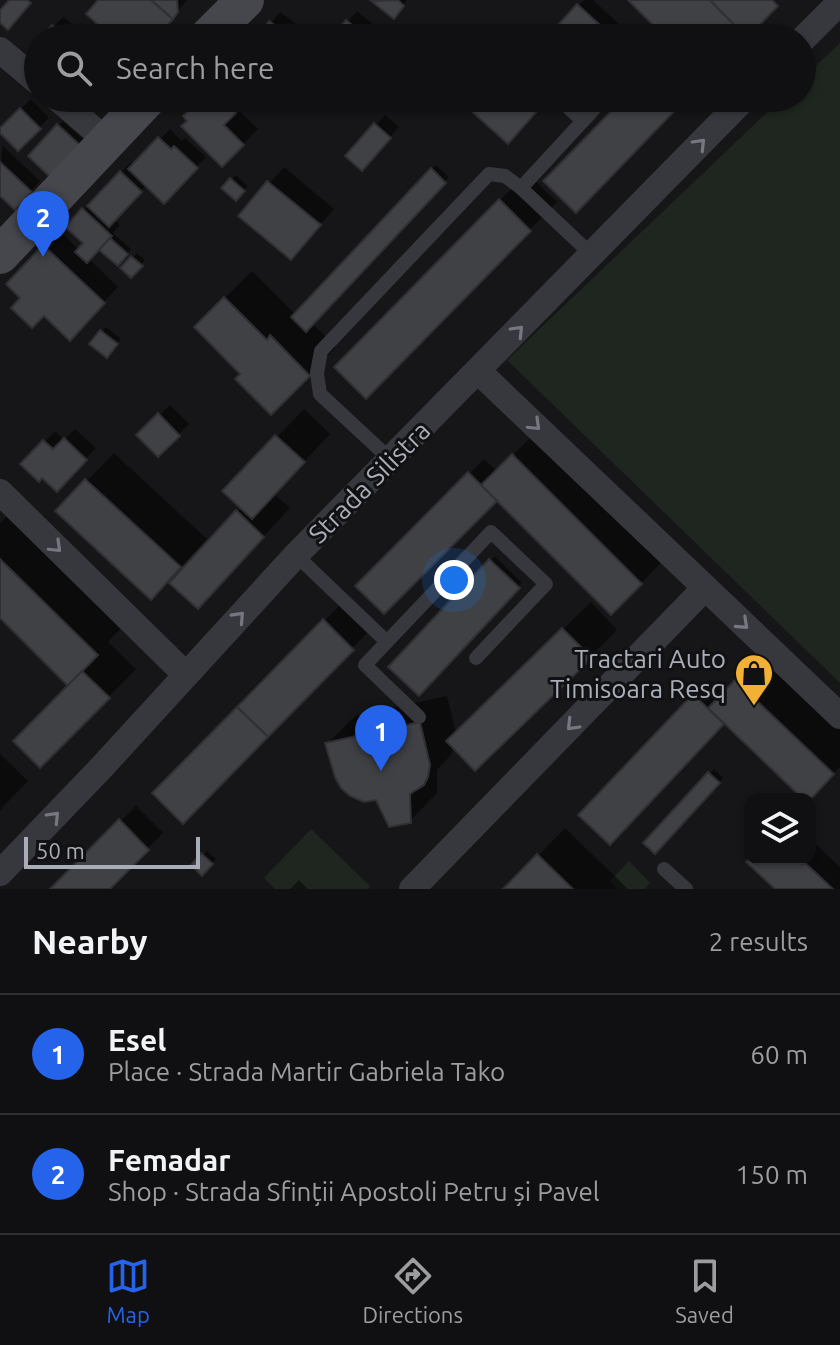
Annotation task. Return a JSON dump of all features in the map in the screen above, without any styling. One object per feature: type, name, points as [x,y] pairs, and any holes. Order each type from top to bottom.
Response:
[{"type":"main road","points":[[221,24],[245,0]]},
{"type":"main road","points":[[0,255],[135,112]]},
{"type":"street","points":[[816,26],[840,2]]},
{"type":"street","points":[[0,50],[24,70]]},
{"type":"street","points":[[73,112],[107,141]]},
{"type":"street","name":"Strada Silistra","points":[[0,873],[296,555],[731,112]]},
{"type":"street","points":[[478,371],[840,716]]},
{"type":"street","points":[[0,492],[186,675]]},
{"type":"street","points":[[412,889],[704,589]]},
{"type":"lane","points":[[573,112],[583,121]]},
{"type":"lane","points":[[521,188],[591,112]]},
{"type":"lane","points":[[391,460],[320,394],[317,373],[321,351],[489,174],[505,176],[521,188],[592,255]]},
{"type":"lane","points":[[419,717],[365,665],[491,532],[546,584],[476,658]]},
{"type":"lane","points":[[296,555],[387,642]]},
{"type":"lane","points":[[664,869],[686,889]]},
{"type":"shaded area","points":[[840,43],[840,683],[507,360],[767,112],[816,112],[816,66]]},
{"type":"shaded area","points":[[311,829],[370,886],[368,889],[275,889],[264,878]]},
{"type":"shaded area","points":[[629,861],[650,883],[644,889],[618,889],[610,881]]},
{"type":"building","points":[[9,0],[27,0],[31,3],[8,30],[0,23],[0,10]]},
{"type":"building","points":[[98,0],[151,0],[173,19],[169,24],[97,24],[86,14]]},
{"type":"building","points":[[151,0],[177,0],[178,12],[173,19]]},
{"type":"building","points":[[398,0],[404,6],[394,19],[371,1]]},
{"type":"building","points":[[628,0],[710,0],[733,24],[652,24]]},
{"type":"building","points":[[710,0],[772,0],[778,6],[761,24],[733,24]]},
{"type":"building","points":[[577,4],[599,24],[559,24]]},
{"type":"building","points":[[20,108],[41,129],[18,151],[0,133],[0,128]]},
{"type":"building","points":[[187,112],[235,112],[224,125],[244,145],[222,167],[181,126],[187,121],[183,116]]},
{"type":"building","points":[[473,112],[536,112],[508,144]]},
{"type":"building","points":[[610,112],[673,112],[576,213],[543,181]]},
{"type":"building","points":[[374,123],[391,138],[362,171],[345,156]]},
{"type":"building","points":[[57,124],[80,145],[50,177],[28,156]]},
{"type":"building","points":[[158,137],[171,149],[174,146],[198,168],[164,204],[128,169]]},
{"type":"building","points":[[0,162],[32,192],[15,210],[0,196]]},
{"type":"building","points":[[431,168],[446,183],[306,332],[291,317]]},
{"type":"building","points":[[120,171],[142,192],[109,227],[87,206]]},
{"type":"building","points":[[230,178],[245,191],[236,201],[221,188]]},
{"type":"building","points":[[267,181],[321,225],[291,260],[238,216]]},
{"type":"building","points":[[499,199],[531,231],[366,399],[334,367]]},
{"type":"building","points":[[82,208],[112,236],[87,263],[75,252],[83,243],[65,227]]},
{"type":"building","points":[[110,238],[128,254],[118,266],[99,250]]},
{"type":"building","points":[[43,245],[105,303],[70,341],[44,316],[32,328],[11,308],[20,298],[6,284]]},
{"type":"building","points":[[131,256],[143,266],[131,278],[120,268]]},
{"type":"building","points":[[224,297],[267,340],[270,335],[310,376],[271,415],[235,379],[240,374],[194,327]]},
{"type":"building","points":[[100,330],[118,344],[107,358],[89,344]]},
{"type":"building","points":[[158,413],[180,436],[158,457],[136,435]]},
{"type":"building","points":[[275,435],[305,462],[252,519],[222,491]]},
{"type":"building","points":[[64,438],[87,460],[57,492],[42,478],[39,482],[20,464],[43,440],[53,449]]},
{"type":"building","points":[[512,454],[642,584],[611,615],[481,485]]},
{"type":"building","points":[[468,472],[497,501],[384,614],[355,586]]},
{"type":"building","points":[[85,479],[181,567],[151,600],[55,511]]},
{"type":"building","points":[[236,510],[264,537],[198,609],[169,583]]},
{"type":"building","points":[[0,559],[98,655],[68,686],[0,618]]},
{"type":"building","points":[[489,559],[520,588],[419,696],[388,667]]},
{"type":"building","points":[[323,619],[354,650],[268,737],[237,707]]},
{"type":"building","points":[[562,628],[592,658],[475,771],[446,741]]},
{"type":"building","points":[[82,671],[110,698],[40,768],[13,741]]},
{"type":"building","points":[[735,680],[834,774],[816,794],[797,793],[708,708]]},
{"type":"building","points":[[693,694],[724,724],[610,845],[578,815]]},
{"type":"building","points":[[237,707],[268,737],[183,824],[152,793]]},
{"type":"building","points":[[420,722],[430,765],[428,777],[424,785],[410,794],[411,823],[389,827],[376,800],[364,802],[341,788],[325,743]]},
{"type":"building","points":[[708,772],[720,783],[655,854],[643,843]]},
{"type":"building","points":[[119,819],[149,850],[110,889],[50,889]]},
{"type":"building","points":[[201,853],[213,864],[202,876],[191,865]]},
{"type":"building","points":[[537,854],[573,889],[503,889]]},
{"type":"building","points":[[749,865],[807,865],[833,889],[775,889]]},
{"type":"place","name":"Femadar","points":[[43,257]]},
{"type":"place","name":"Tractari Auto Timisoara Resq","points":[[754,707]]},
{"type":"place","name":"Esel","points":[[381,771]]}]
